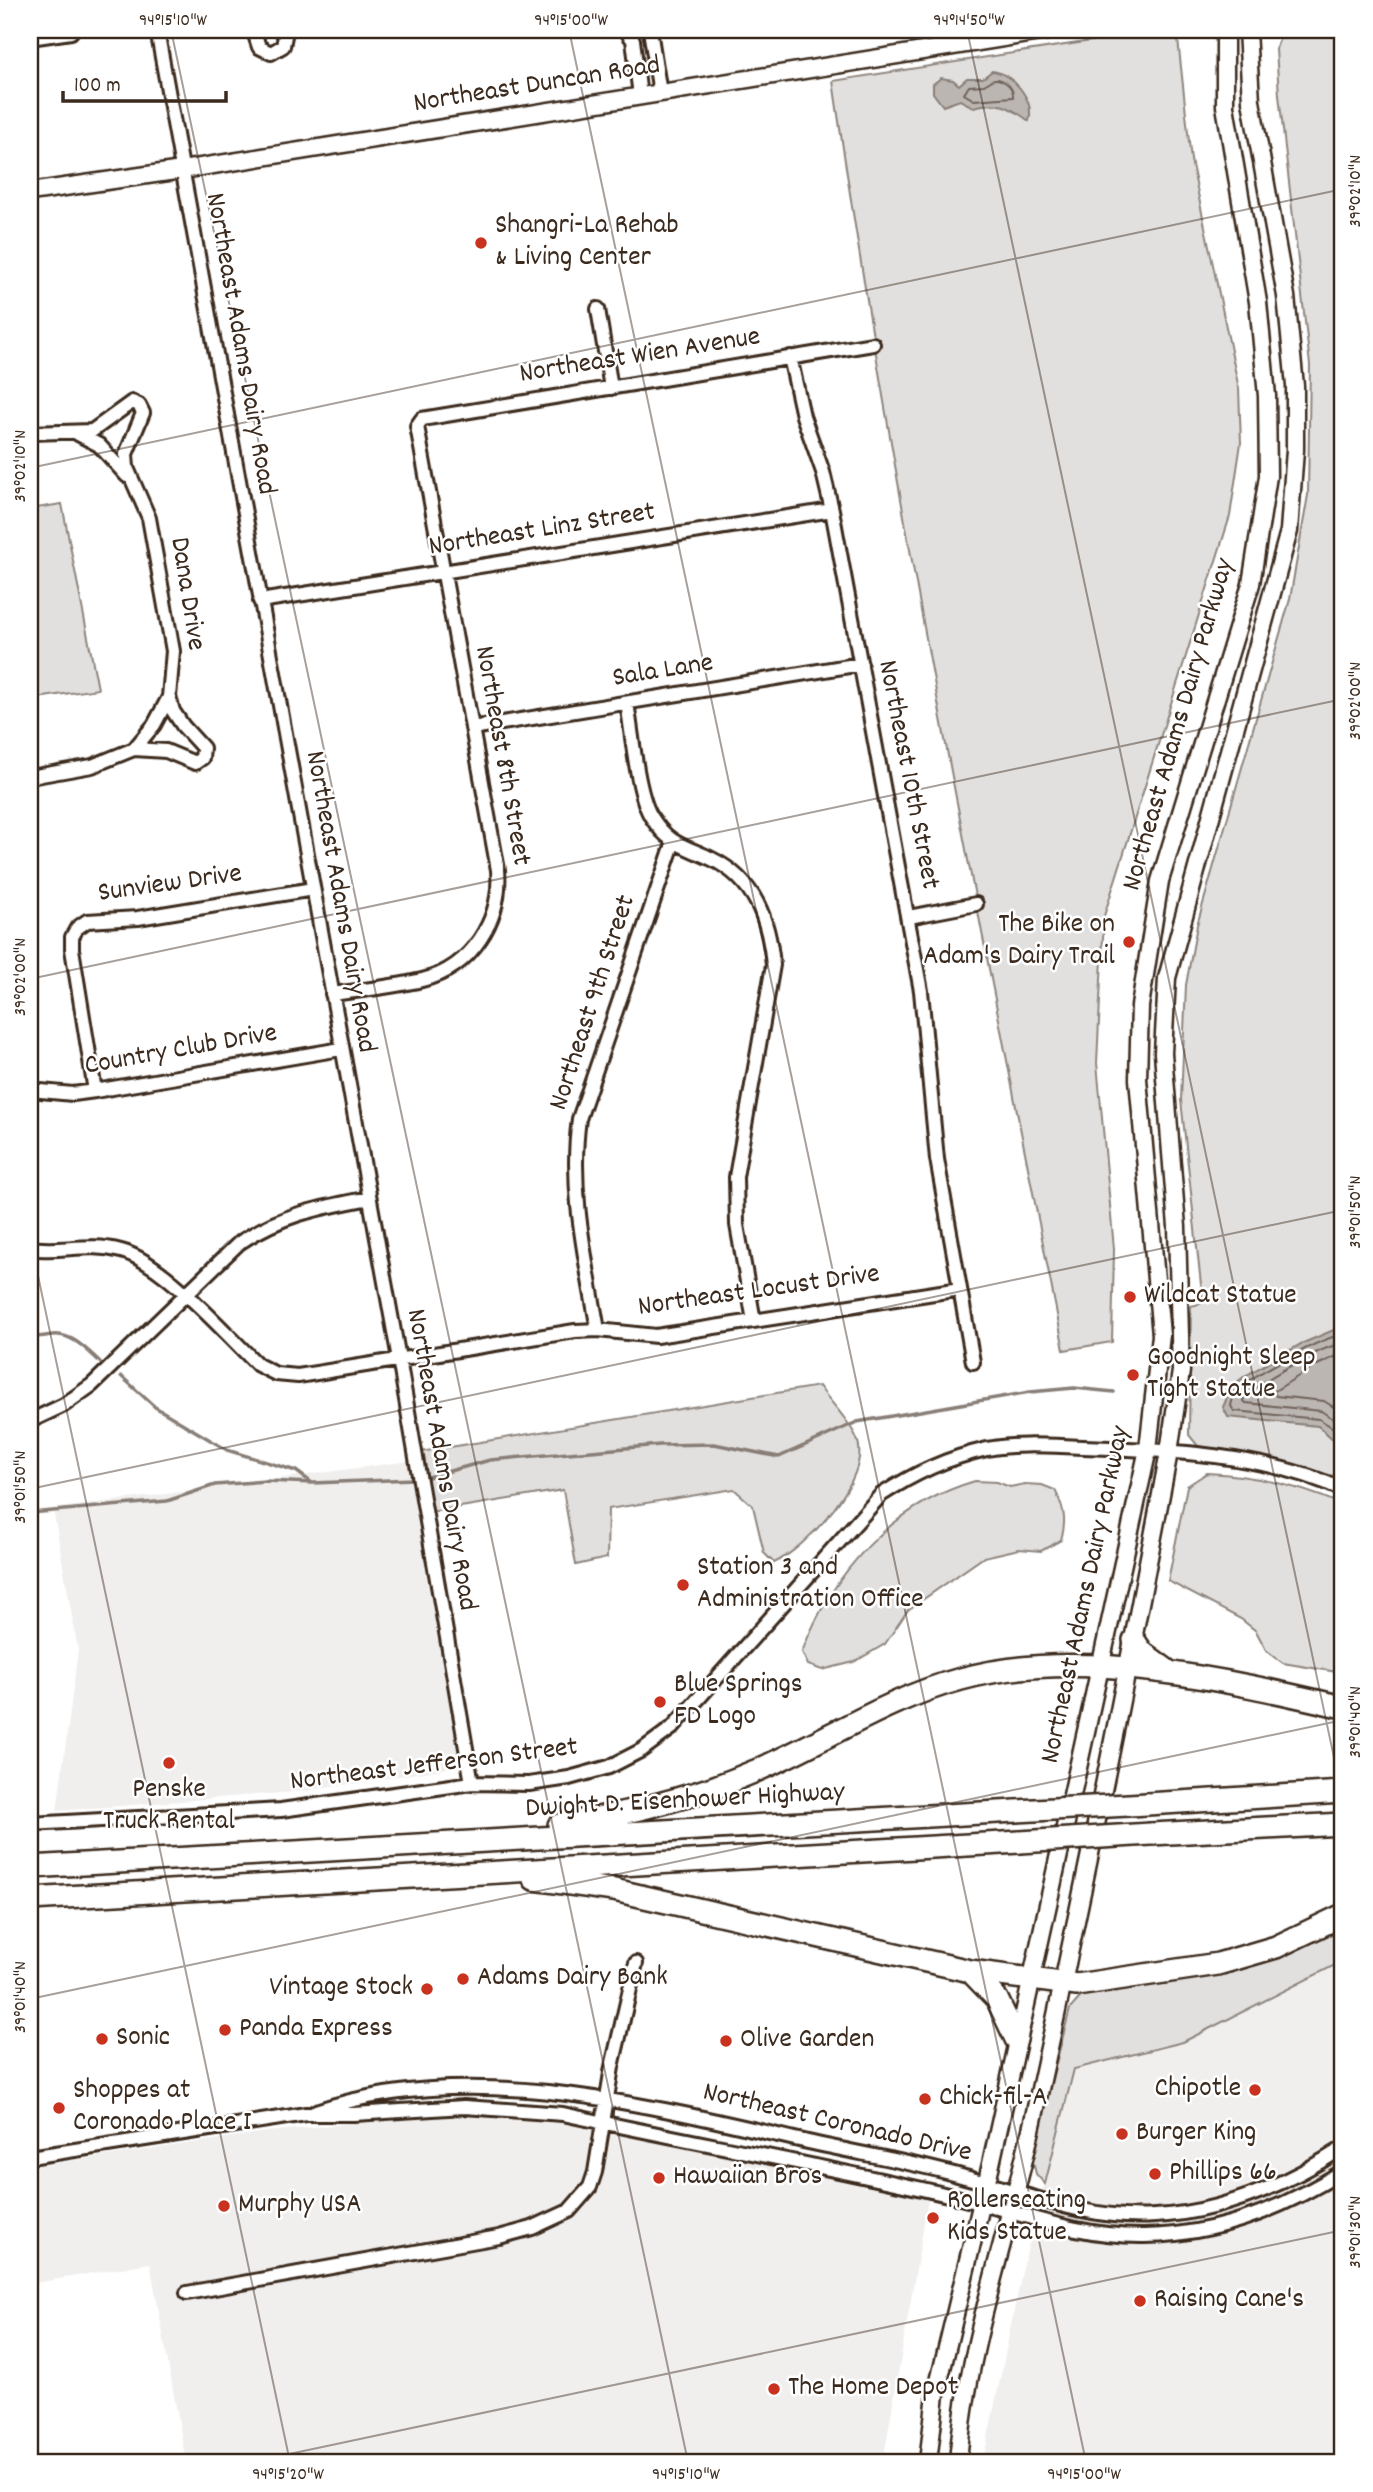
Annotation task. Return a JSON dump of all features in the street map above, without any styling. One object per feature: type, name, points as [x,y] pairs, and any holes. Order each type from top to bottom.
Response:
[{"type":"highway","points":[[1134,1640],[1142,1651],[1168,1671]]},
{"type":"highway","points":[[454,1843],[640,1810],[704,1792],[779,1760],[893,1702],[962,1678],[1046,1667],[1168,1671],[1343,1707]]},
{"type":"highway","name":"Dwight D. Eisenhower Highway","points":[[30,1867],[1343,1792]]},
{"type":"highway","name":"Dwight D. Eisenhower Highway","points":[[30,1899],[1343,1824]]},
{"type":"highway","points":[[483,1872],[614,1890],[970,1971],[1077,1984],[1218,1964],[1276,1947],[1343,1915]]},
{"type":"highway","points":[[970,1971],[997,1999],[1016,2039]]},
{"type":"main road","name":"Northeast Duncan Road","points":[[30,191],[182,170],[1053,30]]},
{"type":"main road","name":"Northeast Adams Dairy Parkway","points":[[928,2462],[936,2394],[986,2183],[1148,1449],[1161,1335],[1139,1092],[1140,1006],[1160,881],[1251,584],[1268,476],[1267,396],[1258,302],[1225,106],[1225,30]]},
{"type":"main road","name":"Northeast Adams Dairy Parkway","points":[[958,2462],[971,2372],[1016,2193],[1063,1983],[1128,1670],[1169,1452],[1181,1371],[1177,1227],[1163,1053],[1167,978],[1289,531],[1295,450],[1295,386],[1286,296],[1251,101],[1247,30]]},
{"type":"street","name":"Northeast Adams Dairy Road","points":[[157,30],[399,1359],[472,1783]]},
{"type":"street","points":[[260,30],[256,38],[259,47],[271,53],[283,46],[285,36],[281,30]]},
{"type":"street","points":[[626,30],[633,40],[640,96]]},
{"type":"street","points":[[650,30],[660,93]]},
{"type":"street","points":[[30,38],[71,32]]},
{"type":"street","points":[[598,309],[611,388]]},
{"type":"street","name":"Northeast Wien Avenue","points":[[421,416],[611,388],[873,344]]},
{"type":"street","name":"Northeast 10th Street","points":[[790,357],[803,416],[823,472],[832,510],[909,917],[923,1003],[937,1159],[973,1362]]},
{"type":"street","name":"Dana Drive","points":[[75,433],[92,431],[104,425],[132,402],[139,405],[143,413],[126,454],[133,485]]},
{"type":"street","name":"Northeast 8th Street","points":[[332,995],[424,980],[444,972],[462,960],[482,938],[494,912],[499,885],[417,426],[421,416]]},
{"type":"street","points":[[30,433],[75,433]]},
{"type":"street","name":"Dana Drive","points":[[75,433],[99,445],[116,460],[133,485],[149,517],[170,634],[173,673],[169,697]]},
{"type":"street","name":"Northeast Linz Street","points":[[260,601],[832,510]]},
{"type":"street","name":"Sala Lane","points":[[472,728],[861,664]]},
{"type":"street","points":[[30,777],[92,766],[134,749],[166,751],[195,763],[202,758],[201,746],[181,724],[169,697]]},
{"type":"street","points":[[134,749],[154,725],[169,697]]},
{"type":"street","points":[[627,703],[649,814],[673,844],[715,861],[747,885],[765,916],[771,940],[773,965],[736,1177],[737,1224],[754,1321]]},
{"type":"street","name":"Northeast 9th Street","points":[[598,1330],[576,1199],[579,1119],[673,844]]},
{"type":"street","name":"Sunview Drive","points":[[95,1091],[72,948],[72,937],[77,928],[87,921],[138,918],[313,889]]},
{"type":"street","points":[[909,917],[976,904]]},
{"type":"street","name":"Country Club Drive","points":[[30,1090],[73,1094],[341,1049]]},
{"type":"street","points":[[30,1421],[64,1405],[95,1382],[239,1243],[263,1227],[291,1214],[369,1198]]},
{"type":"street","name":"Northeast Locust Drive","points":[[30,1248],[83,1245],[123,1251],[156,1268],[258,1365],[276,1374],[298,1376],[598,1330],[656,1336],[960,1289]]},
{"type":"street","name":"Northeast Jefferson Street","points":[[30,1825],[281,1810],[472,1783],[528,1784],[569,1779],[609,1767],[642,1750],[672,1728],[881,1495],[914,1474],[949,1459],[990,1448],[1041,1446],[1148,1449],[1205,1455],[1315,1476],[1343,1490]]},
{"type":"street","points":[[187,2293],[499,2237],[556,2220],[575,2206],[590,2187],[636,1963]]},
{"type":"street","name":"Northeast Coronado Drive","points":[[306,2114],[355,2097],[452,2089],[548,2093],[607,2101],[765,2131],[1114,2215],[1155,2216],[1199,2210],[1287,2181],[1343,2148]]},
{"type":"street","name":"Northeast Coronado Drive","points":[[30,2157],[306,2114],[354,2114],[464,2106],[534,2110],[981,2204],[1068,2230],[1110,2236],[1188,2233],[1230,2224],[1276,2207],[1343,2171]]},
{"type":"shaded area","points":[[1162,30],[1177,30],[1191,160],[1239,389],[1241,443],[1230,516],[1104,916],[1097,1063],[1114,1249],[1112,1342],[1064,1350],[911,558],[833,81]]},
{"type":"shaded area","points":[[1282,30],[1343,30],[1343,1478],[1198,1446],[1189,1435],[1191,1306],[1203,1303],[1181,1100],[1186,985],[1197,925],[1290,599],[1308,495],[1310,365],[1279,95],[1276,49]]},
{"type":"shaded area","points":[[62,504],[98,689],[30,699],[30,509]]},
{"type":"shaded area","points":[[819,1386],[857,1439],[859,1455],[855,1472],[846,1491],[818,1528],[774,1563],[764,1553],[753,1506],[734,1489],[608,1509],[607,1558],[576,1565],[563,1490],[424,1513],[414,1453]]},
{"type":"shaded area","points":[[410,1461],[461,1766],[306,1791],[57,1811],[78,1650],[53,1509]]},
{"type":"shaded area","points":[[1207,1473],[1243,1476],[1277,1483],[1343,1505],[1343,1673],[1283,1663],[1266,1650],[1256,1631],[1241,1619],[1168,1581],[1187,1486]]},
{"type":"shaded area","points":[[975,1481],[997,1482],[1010,1487],[1042,1485],[1055,1490],[1064,1515],[1061,1540],[1041,1551],[1019,1549],[984,1557],[908,1610],[885,1644],[854,1662],[822,1670],[808,1665],[802,1652],[815,1623],[830,1595],[869,1546],[917,1507],[945,1492]]},
{"type":"shaded area","points":[[1343,1923],[1343,1961],[1183,2042],[1074,2069],[1045,2184],[1036,2174],[1032,2157],[1070,2009],[1085,1992]]},
{"type":"shaded area","points":[[1343,1961],[1343,2462],[983,2462],[1023,2267],[1074,2069],[1183,2042]]},
{"type":"shaded area","points":[[443,2114],[554,2120],[928,2200],[883,2462],[186,2462],[150,2263],[30,2284],[30,2167],[266,2132]]},
{"type":"water","points":[[992,71],[1007,77],[1020,88],[1029,104],[1029,121],[1015,111],[996,104],[973,107],[960,100],[943,106],[933,93],[933,84],[941,78],[953,80],[959,85],[967,78],[983,78]]},
{"type":"water","points":[[1343,1326],[1343,1441],[1335,1441],[1318,1426],[1228,1417],[1223,1407],[1232,1386],[1301,1344]]},
{"type":"waterway","points":[[30,1336],[66,1336],[100,1362]]},
{"type":"waterway","points":[[121,1376],[155,1407],[227,1450],[296,1471],[312,1483]]},
{"type":"waterway","points":[[428,1477],[490,1460],[660,1445],[714,1444],[779,1457],[857,1422],[1030,1392],[1074,1388],[1114,1392]]},
{"type":"waterway","points":[[30,1513],[167,1501],[215,1485],[266,1481],[313,1483],[414,1479]]},
{"type":"place","name":"Shangri-La Rehab & Living Center","points":[[481,243]]},
{"type":"place","name":"The Bike on Adam's Dairy Trail","points":[[1129,942]]},
{"type":"place","name":"Wildcat Statue","points":[[1130,1297]]},
{"type":"place","name":"Goodnight Sleep Tight Statue","points":[[1133,1375]]},
{"type":"place","name":"Station 3 and Administration Office","points":[[683,1585]]},
{"type":"place","name":"Blue Springs FD Logo","points":[[660,1702]]},
{"type":"place","name":"Penske Truck Rental","points":[[169,1763]]},
{"type":"place","name":"Adams Dairy Bank","points":[[463,1979]]},
{"type":"place","name":"Vintage Stock","points":[[427,1989]]},
{"type":"place","name":"Panda Express","points":[[225,2030]]},
{"type":"place","name":"Sonic","points":[[102,2039]]},
{"type":"place","name":"Olive Garden","points":[[726,2041]]},
{"type":"place","name":"Chipotle","points":[[1255,2090]]},
{"type":"place","name":"Chick-fil-A","points":[[925,2099]]},
{"type":"place","name":"Shoppes at Coronado Place I","points":[[59,2108]]},
{"type":"place","name":"Burger King","points":[[1122,2134]]},
{"type":"place","name":"Phillips 66","points":[[1155,2174]]},
{"type":"place","name":"Hawaiian Bros","points":[[659,2178]]},
{"type":"place","name":"Murphy USA","points":[[224,2206]]},
{"type":"place","name":"Rollerscating Kids Statue","points":[[933,2218]]},
{"type":"place","name":"Raising Cane's","points":[[1140,2301]]},
{"type":"place","name":"The Home Depot","points":[[774,2389]]}]
